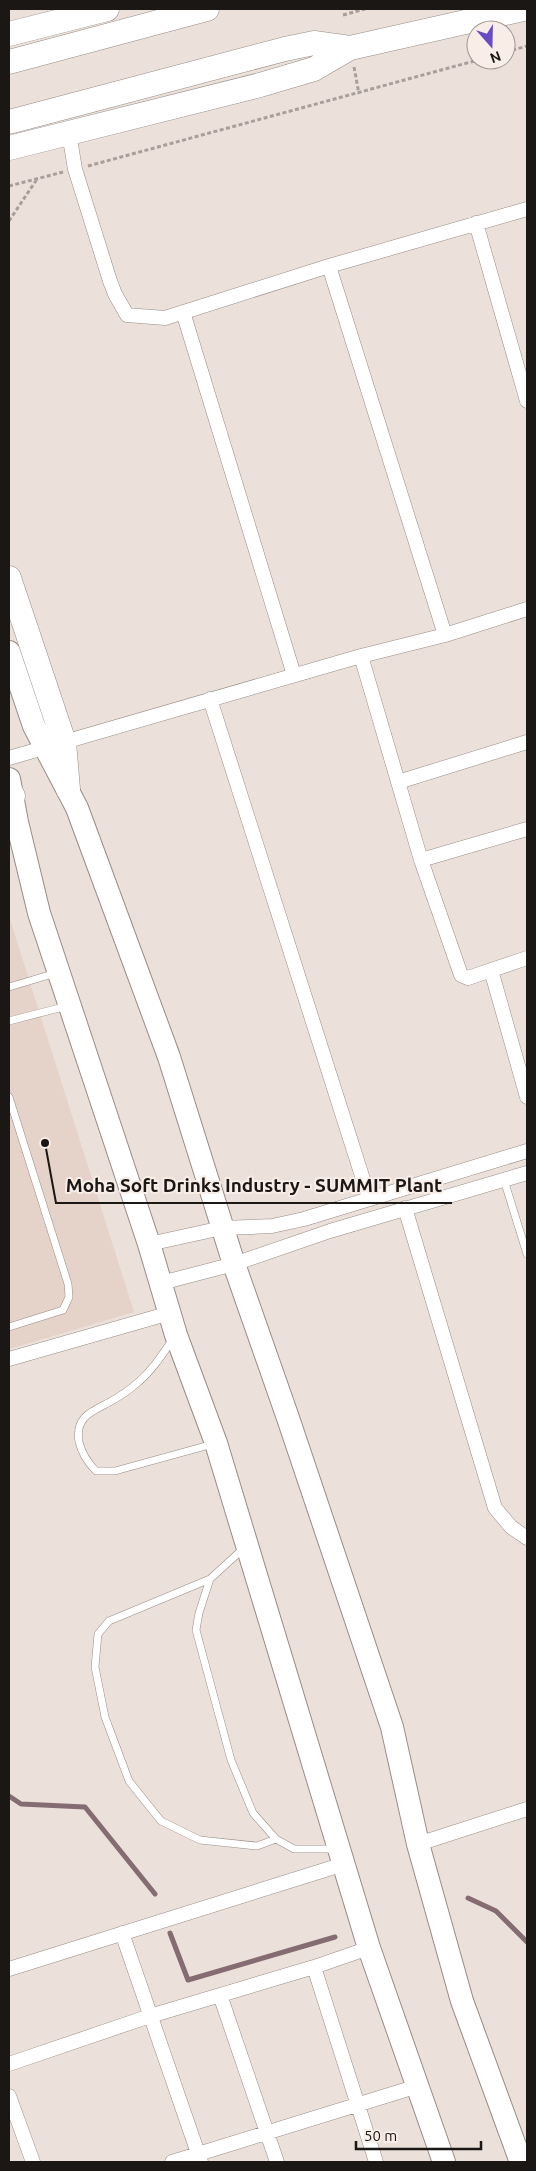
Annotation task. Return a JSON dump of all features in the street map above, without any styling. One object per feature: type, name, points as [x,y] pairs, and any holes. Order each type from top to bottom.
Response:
[{"type":"highway","points":[[9,34],[107,9]]},
{"type":"highway","points":[[9,62],[207,9]]},
{"type":"highway","points":[[9,148],[278,80],[314,69],[350,48],[524,9]]},
{"type":"highway","points":[[9,122],[285,49],[314,43],[350,48]]},
{"type":"highway","points":[[9,578],[54,746],[68,789]]},
{"type":"main road","points":[[9,652],[34,726],[54,746]]},
{"type":"main road","points":[[10,788],[32,888],[58,972],[149,1244],[176,1335],[216,1443],[369,1948],[444,2162]]},
{"type":"main road","points":[[68,789],[77,808],[166,1049],[222,1228],[292,1427],[392,1727],[418,1844],[462,2001],[521,2162]]},
{"type":"street","points":[[69,132],[75,169],[112,287],[127,315],[165,318],[329,266],[527,209]]},
{"type":"street","points":[[476,223],[527,401]]},
{"type":"street","points":[[329,266],[445,635]]},
{"type":"street","points":[[183,312],[294,674]]},
{"type":"street","points":[[9,758],[294,674],[445,635],[527,609]]},
{"type":"street","points":[[361,656],[421,860],[461,975],[468,978],[527,958]]},
{"type":"street","points":[[210,699],[369,1198]]},
{"type":"street","points":[[398,782],[527,742]]},
{"type":"street","points":[[421,860],[527,829]]},
{"type":"street","points":[[491,970],[527,1097]]},
{"type":"street","points":[[149,1244],[222,1228],[272,1226],[304,1219],[527,1151]]},
{"type":"street","points":[[161,1283],[234,1264],[330,1231],[527,1173]]},
{"type":"street","points":[[405,1208],[495,1508],[511,1528],[527,1538]]},
{"type":"street","points":[[9,1359],[170,1313]]},
{"type":"street","points":[[418,1844],[527,1809]]},
{"type":"street","points":[[9,1969],[122,1933],[342,1856]]},
{"type":"street","points":[[122,1933],[200,2158]]},
{"type":"street","points":[[9,2064],[150,2016],[314,1967],[369,1948]]},
{"type":"street","points":[[314,1967],[376,2162]]},
{"type":"street","points":[[220,1995],[277,2162]]},
{"type":"street","points":[[172,2162],[200,2158],[267,2133],[418,2086]]},
{"type":"street","points":[[9,2096],[33,2162]]},
{"type":"lane","points":[[9,987],[58,972]]},
{"type":"lane","points":[[9,1020],[70,1005]]},
{"type":"lane","points":[[9,1097],[68,1284],[69,1297],[63,1310],[9,1327]]},
{"type":"lane","points":[[504,1180],[527,1254]]},
{"type":"lane","points":[[176,1335],[153,1368],[136,1384],[109,1402],[89,1412],[81,1422],[77,1432],[81,1448],[86,1461],[96,1471],[115,1471],[216,1443]]},
{"type":"lane","points":[[246,1547],[210,1579],[109,1621],[98,1634],[95,1667],[105,1717],[129,1781],[161,1822],[200,1840],[257,1846],[276,1839]]},
{"type":"lane","points":[[210,1579],[198,1613],[196,1630],[231,1760],[254,1813],[276,1839],[294,1849],[342,1856]]},
{"type":"path","points":[[343,15],[366,9]]},
{"type":"path","points":[[9,186],[466,63]]},
{"type":"path","points":[[9,221],[38,179]]},
{"type":"shaded area","points":[[9,916],[134,1312],[9,1349]]},
{"type":"waterway","points":[[9,1796],[21,1804],[85,1807],[155,1894]]},
{"type":"waterway","points":[[468,1898],[496,1911],[527,1942]]},
{"type":"waterway","points":[[170,1933],[188,1980],[335,1937]]},
{"type":"place","name":"Moha Soft Drinks Industry - SUMMIT Plant","points":[[45,1143]]}]
